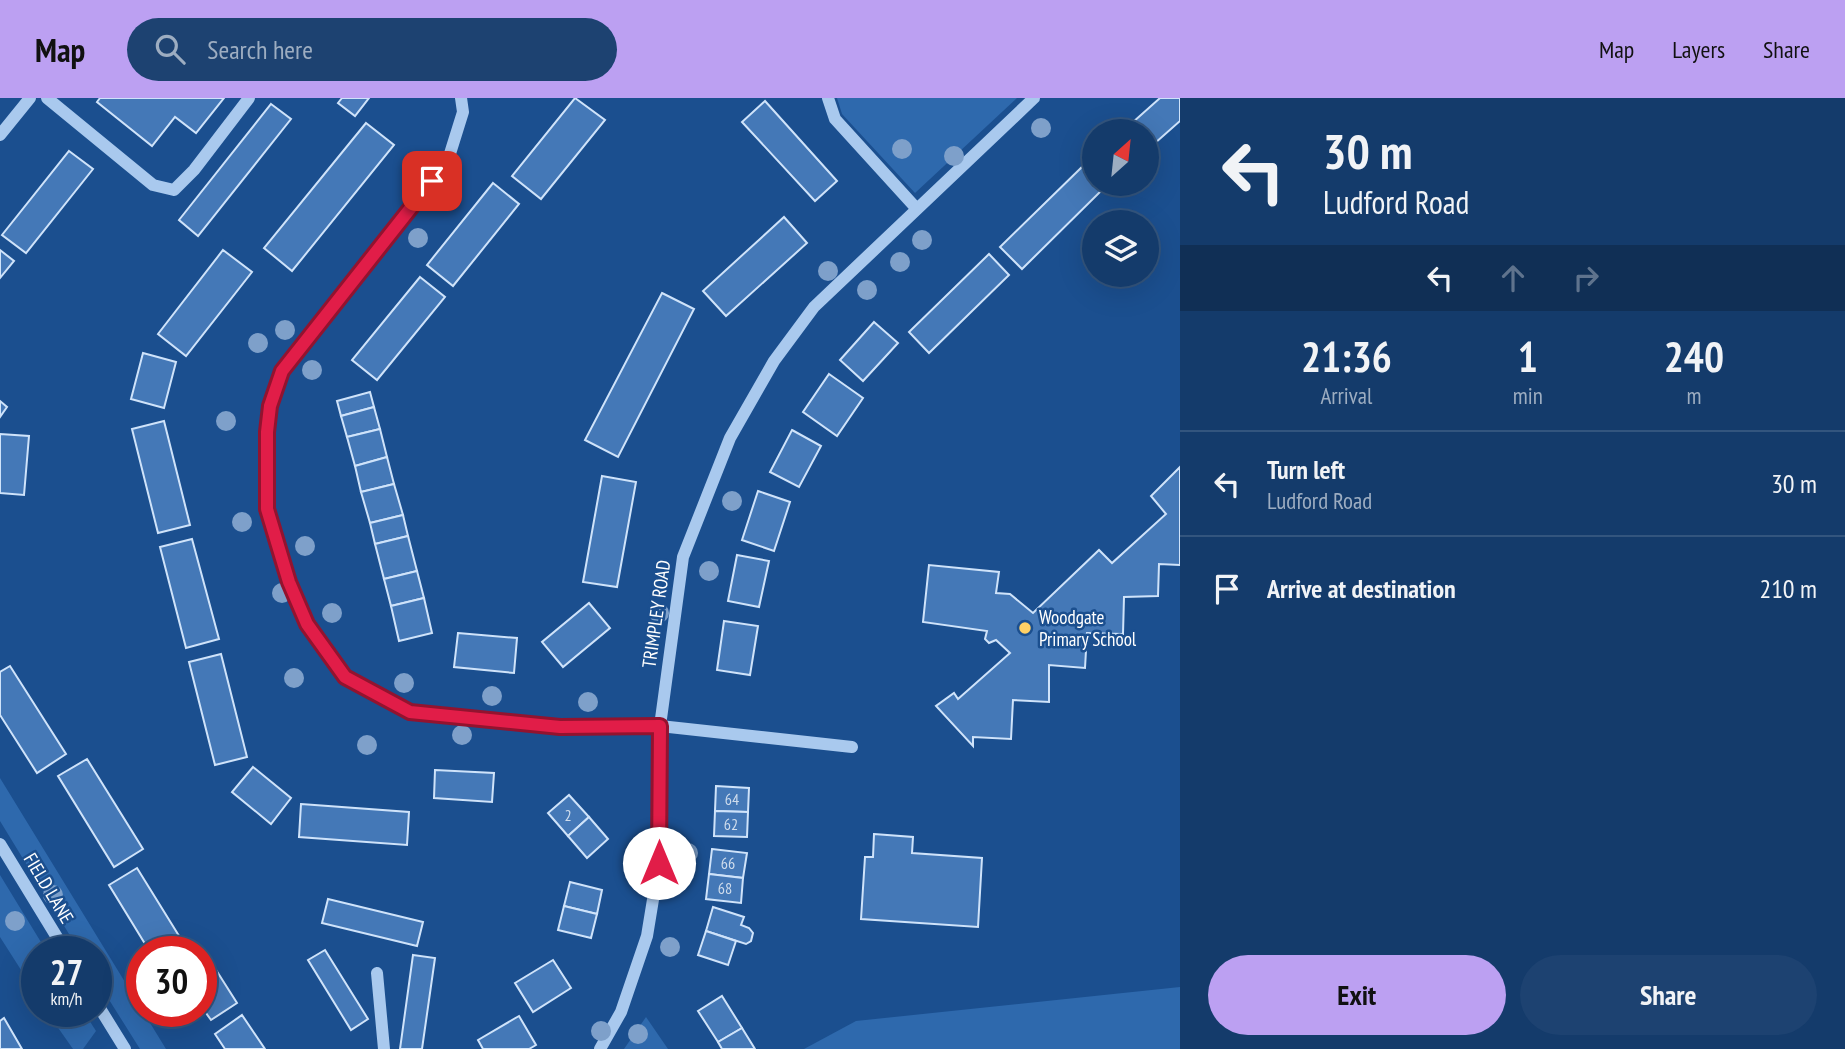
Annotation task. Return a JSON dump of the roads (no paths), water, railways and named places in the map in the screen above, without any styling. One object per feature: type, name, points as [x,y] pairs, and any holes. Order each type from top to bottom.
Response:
[{"type":"street","points":[[0,135],[30,98]]},
{"type":"street","points":[[47,98],[153,185],[174,190],[194,170],[249,98]]},
{"type":"street","points":[[461,98],[463,112],[448,160],[282,371],[270,406],[267,432],[267,509],[289,582],[307,624],[345,677],[410,712],[560,727],[660,726],[852,747]]},
{"type":"street","points":[[828,98],[835,119],[916,208]]},
{"type":"street","name":"TRIMPLEY ROAD","points":[[600,1049],[621,1012],[647,936],[659,863],[660,726],[683,557],[730,438],[774,360],[814,307],[1034,98]]},
{"type":"street","name":"FIELD LANE","points":[[0,844],[56,936]]},
{"type":"street","points":[[377,973],[384,1049]]},
{"type":"street","points":[[111,1027],[125,1049]]},
{"type":"place","name":"Woodgate Primary School","points":[[1025,628]]}]
